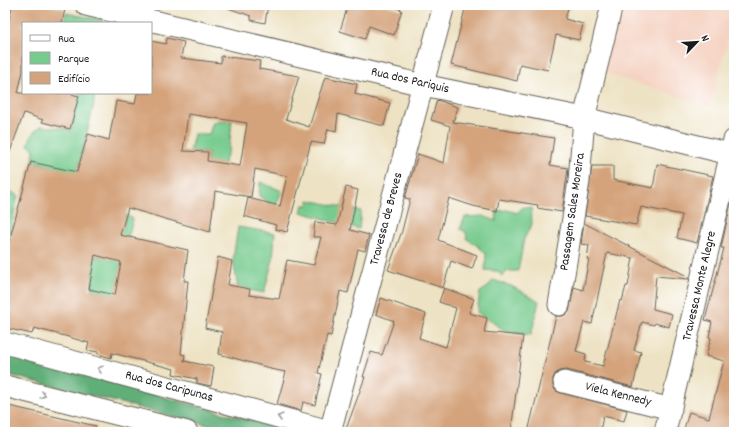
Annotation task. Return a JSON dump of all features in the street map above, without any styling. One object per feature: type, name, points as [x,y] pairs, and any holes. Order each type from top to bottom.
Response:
[{"type":"street","name":"Rua dos Pariquis","points":[[86,5],[423,85],[733,150]]},
{"type":"street","name":"Travessa de Breves","points":[[332,431],[444,5]]},
{"type":"street","name":"Passagem Sales Moreira","points":[[559,305],[579,181],[584,118],[612,5]]},
{"type":"street","name":"Travessa Monte Alegre","points":[[665,432],[733,150]]},
{"type":"street","name":"Rua dos Caripunas","points":[[5,343],[332,431]]},
{"type":"street","name":"Viela Kennedy","points":[[564,382],[671,409]]},
{"type":"street","points":[[5,386],[187,432]]},
{"type":"shaded area","points":[[620,5],[734,5],[726,47],[710,106],[603,73]]},
{"type":"green space","points":[[66,13],[103,20],[102,22],[63,22]]},
{"type":"green space","points":[[79,94],[94,94],[94,103],[77,175],[33,161],[34,149],[28,145],[32,134],[41,126],[68,129],[71,131]]},
{"type":"green space","points":[[232,121],[229,150],[223,165],[207,163],[208,152],[190,151],[194,134],[209,134],[213,122]]},
{"type":"green space","points":[[260,182],[282,191],[275,207],[259,196]]},
{"type":"green space","points":[[5,188],[18,196],[5,254]]},
{"type":"green space","points":[[100,194],[134,209],[114,206],[110,227],[123,231],[126,215],[133,219],[122,260],[127,298],[92,290],[93,256],[102,257],[107,236]]},
{"type":"green space","points":[[309,200],[361,211],[359,229],[301,212],[303,205],[308,205]]},
{"type":"green space","points":[[523,207],[531,208],[532,224],[524,239],[518,271],[508,271],[502,276],[497,271],[485,270],[486,254],[478,246],[467,239],[466,232],[460,229],[465,217],[483,216],[496,221],[497,211],[507,210],[517,213]]},
{"type":"green space","points":[[238,227],[275,233],[273,259],[264,293],[238,288],[233,259]]},
{"type":"green space","points":[[493,280],[511,286],[539,301],[531,335],[507,332],[477,312],[480,292],[488,287]]},
{"type":"green space","points":[[5,354],[293,432],[235,432],[5,374]]},
{"type":"building","points":[[12,5],[50,5],[65,9],[62,22],[22,22],[22,75],[18,93],[71,94],[79,96],[70,129],[42,122],[43,120],[24,113],[7,160],[5,160],[5,39]]},
{"type":"building","points":[[226,5],[268,5],[265,23],[251,20],[251,16],[225,7]]},
{"type":"building","points":[[348,5],[387,5],[402,10],[394,35],[369,26],[365,39],[340,31]]},
{"type":"building","points":[[466,5],[569,5],[565,19],[583,24],[579,40],[556,35],[548,70],[520,64],[517,81],[451,65]]},
{"type":"building","points":[[167,38],[184,42],[181,58],[221,63],[221,56],[260,61],[259,69],[299,76],[286,119],[309,127],[325,77],[357,84],[355,94],[390,103],[384,126],[338,114],[336,131],[328,129],[324,144],[311,142],[287,232],[275,229],[276,225],[244,216],[248,198],[280,206],[287,176],[255,169],[251,197],[215,191],[210,232],[128,208],[120,235],[188,250],[184,281],[188,281],[181,354],[185,355],[184,361],[214,367],[211,386],[197,383],[197,379],[173,374],[174,369],[112,353],[111,358],[98,354],[98,352],[87,350],[89,343],[65,336],[34,328],[32,334],[5,328],[5,256],[31,162],[77,172],[88,134],[109,140],[116,101],[135,104],[137,94],[152,94],[152,41],[166,44]],"holes":[[[188,114],[247,123],[240,166],[207,161],[208,152],[183,151]],[[95,255],[121,262],[115,295],[89,289]]]},
{"type":"building","points":[[437,100],[458,107],[453,122],[554,138],[550,165],[568,168],[562,212],[537,208],[538,205],[499,199],[497,211],[473,206],[449,198],[438,240],[477,255],[472,269],[451,261],[443,288],[388,270],[402,231],[410,199],[405,198],[418,154],[444,163],[450,126],[431,120]]},
{"type":"building","points":[[657,164],[713,176],[697,243],[677,238],[682,215],[641,207],[636,225],[585,216],[592,166],[613,166],[613,180],[653,188]]},
{"type":"building","points":[[346,187],[358,190],[350,230],[369,235],[365,251],[358,249],[348,293],[340,291],[331,336],[327,335],[318,373],[322,374],[315,405],[303,402],[301,411],[277,404],[286,372],[270,369],[219,354],[222,332],[205,328],[218,257],[232,261],[228,285],[250,289],[249,295],[279,299],[287,260],[314,265],[321,237],[313,237],[315,222],[337,225]]},
{"type":"building","points":[[731,203],[734,204],[734,432],[683,432],[689,412],[709,418],[724,361],[706,356],[711,338],[709,337],[712,322],[705,320],[724,248],[721,248]]},
{"type":"building","points":[[584,223],[689,277],[689,279],[656,276],[653,309],[672,314],[669,327],[655,323],[654,325],[642,322],[634,350],[641,352],[633,387],[567,370],[560,371],[555,374],[553,386],[556,391],[627,410],[624,421],[603,416],[600,432],[528,432],[556,316],[563,316],[569,312],[574,287],[583,290],[589,259],[587,259],[589,245],[581,244]],"holes":[[[607,253],[633,258],[628,286],[626,286],[622,301],[620,300],[603,366],[585,362],[586,354],[576,351],[584,322],[592,324]]]},
{"type":"building","points":[[444,288],[474,299],[469,313],[487,318],[484,332],[523,336],[511,432],[345,432],[365,377],[363,377],[371,352],[382,355],[394,321],[376,314],[381,298],[426,314],[419,338],[446,347],[456,308],[439,302]]},
{"type":"building","points":[[5,405],[96,426],[95,432],[5,432]]}]
